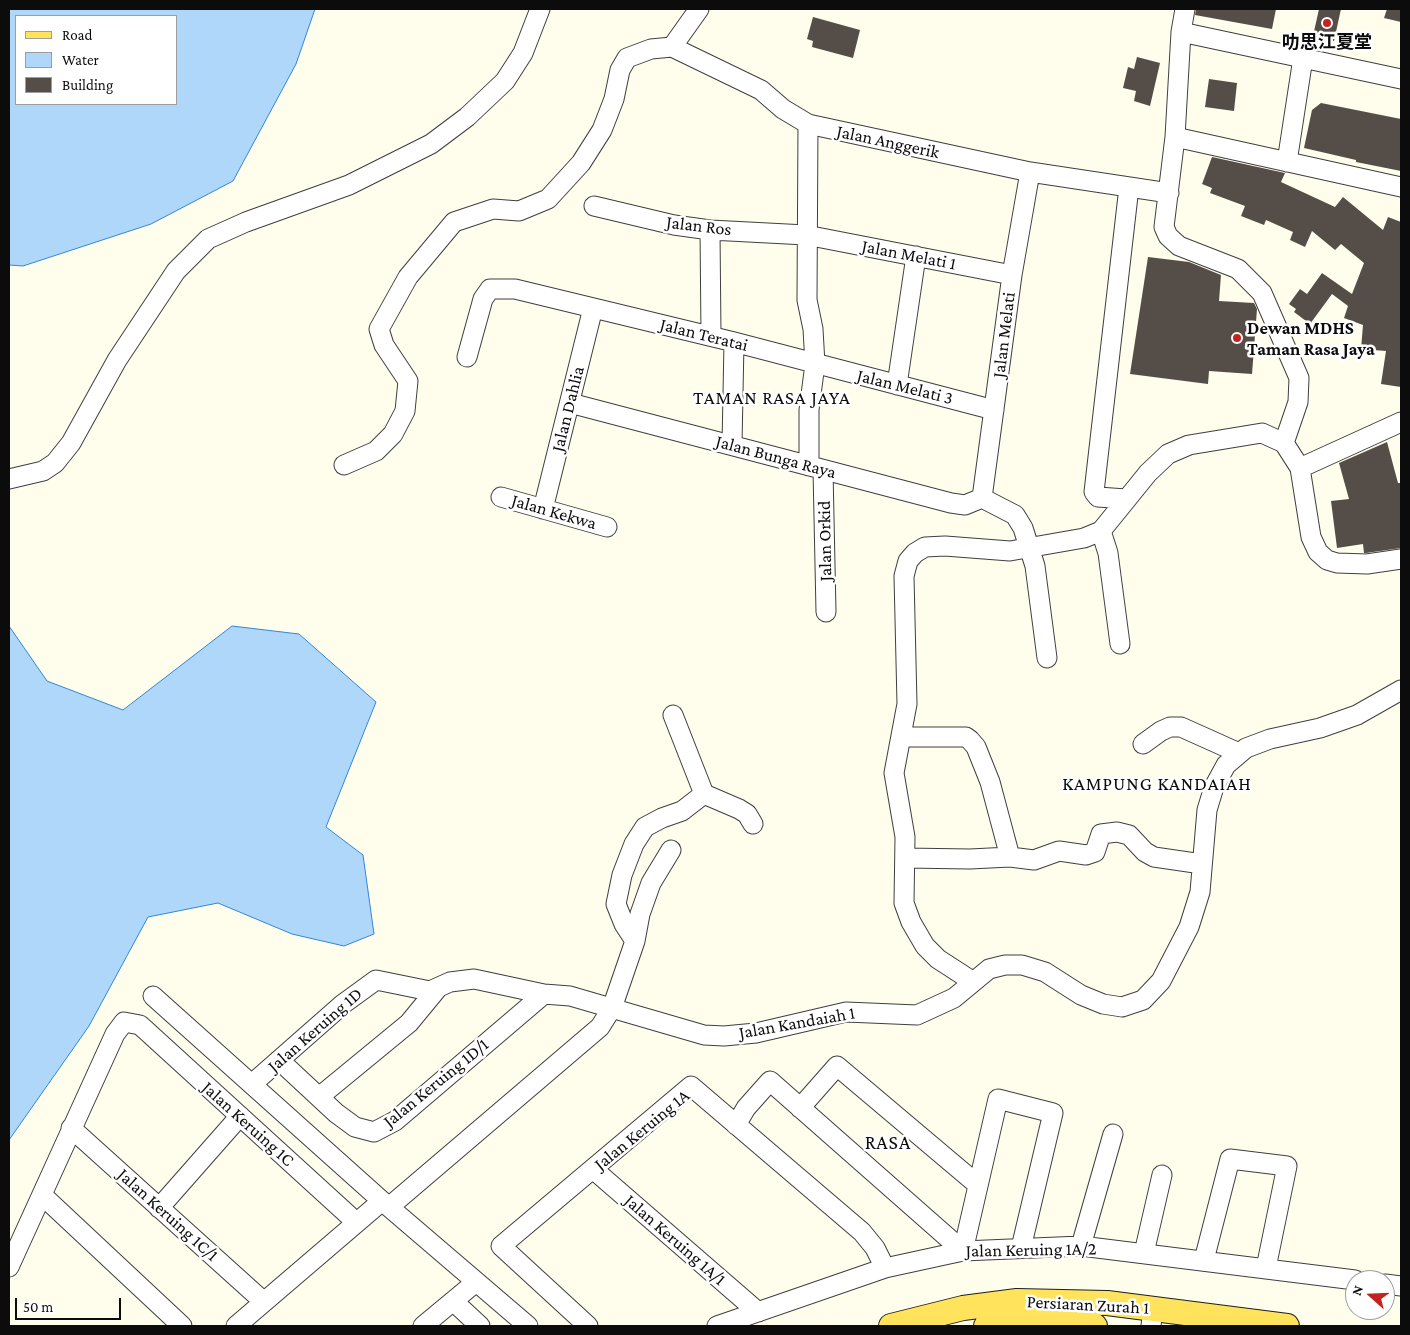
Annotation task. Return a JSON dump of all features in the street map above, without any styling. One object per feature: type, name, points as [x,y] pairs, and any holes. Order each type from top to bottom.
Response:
[{"type":"main road","name":"Persiaran Zurah 1","points":[[891,1326],[963,1308],[1017,1301],[1107,1303],[1152,1317],[1287,1326]]},
{"type":"main road","name":"Persiaran Zurah 1","points":[[986,1326],[1038,1320],[1083,1325]]},
{"type":"street","points":[[9,479],[43,471],[55,464],[71,443],[117,360],[176,271],[208,239],[246,222],[349,185],[431,144],[467,116],[505,81],[524,53],[540,9]]},
{"type":"street","points":[[344,465],[376,450],[393,434],[405,411],[408,381],[384,345],[379,329],[408,278],[454,222],[493,209],[518,211],[548,199],[581,163],[602,130],[614,99],[620,70],[628,58],[651,49],[672,46],[699,9]]},
{"type":"street","points":[[1185,9],[1175,137],[1164,227],[1168,236],[1179,246],[1238,269],[1262,293],[1300,378],[1298,402],[1284,443]]},
{"type":"street","points":[[1182,32],[1401,79]]},
{"type":"street","name":"Jalan Anggerik","points":[[672,46],[761,90],[782,109],[808,124],[1030,172],[1168,193]]},
{"type":"street","points":[[1287,162],[1303,58]]},
{"type":"street","name":"Jalan Orkid","points":[[808,124],[807,300],[813,328],[815,364],[809,410],[816,468],[826,612]]},
{"type":"street","points":[[1175,137],[1401,188]]},
{"type":"street","name":"Jalan Melati","points":[[982,498],[1012,275],[1030,172]]},
{"type":"street","points":[[1126,499],[1098,497],[1094,492],[1130,187]]},
{"type":"street","name":"Jalan Ros","points":[[594,206],[674,225],[710,230],[806,235]]},
{"type":"street","points":[[710,230],[711,336]]},
{"type":"street","name":"Jalan Melati 1","points":[[806,235],[1012,275]]},
{"type":"street","points":[[896,385],[916,256]]},
{"type":"street","name":"Jalan Teratai","points":[[468,356],[483,299],[490,289],[516,289],[711,336],[815,364]]},
{"type":"street","name":"Jalan Dahlia","points":[[543,509],[593,308]]},
{"type":"street","points":[[732,445],[734,342]]},
{"type":"street","name":"Jalan Melati 3","points":[[815,364],[994,410]]},
{"type":"street","name":"Jalan Bunga Raya","points":[[570,403],[951,503],[965,505],[982,498]]},
{"type":"street","points":[[1300,468],[1401,422]]},
{"type":"street","points":[[972,981],[938,959],[925,946],[911,922],[904,903],[905,837],[894,773],[896,755],[902,737],[906,704],[904,576],[908,561],[915,553],[925,547],[1010,551],[1084,538],[1101,531],[1126,499],[1168,454],[1189,445],[1262,433],[1276,437],[1284,443],[1300,468],[1311,537],[1318,552],[1327,560],[1337,563],[1367,564],[1401,560]]},
{"type":"street","name":"Jalan Kekwa","points":[[501,497],[607,527]]},
{"type":"street","points":[[982,498],[1015,515],[1023,528],[1034,566],[1047,658]]},
{"type":"street","points":[[1101,531],[1108,553],[1120,644]]},
{"type":"street","name":"Jalan Kandaiah 1","points":[[612,1008],[704,1036],[756,1033],[846,1012],[917,1015],[954,998],[972,981],[989,969],[1005,965],[1022,965],[1045,972],[1081,995],[1103,1004],[1122,1007],[1143,1000],[1160,981],[1189,927],[1200,892],[1207,810],[1214,787],[1226,765],[1246,748],[1270,739],[1320,728],[1357,715],[1401,690]]},
{"type":"street","points":[[673,715],[704,794],[739,809],[747,814],[753,824]]},
{"type":"street","points":[[1143,744],[1161,731],[1170,727],[1181,727],[1239,753]]},
{"type":"street","points":[[902,737],[966,737],[970,740],[990,782],[1010,856]]},
{"type":"street","points":[[635,941],[624,924],[616,904],[622,875],[634,844],[645,827],[662,818],[682,811],[704,794]]},
{"type":"street","points":[[905,858],[970,860],[1010,856],[1034,860],[1059,851],[1080,855],[1092,854],[1095,852],[1101,834],[1117,832],[1129,835],[1145,852],[1154,857],[1202,864]]},
{"type":"street","points":[[236,1326],[356,1222],[386,1204],[600,1027],[612,1008],[635,941],[640,914],[651,883],[671,850]]},
{"type":"street","name":"Jalan Keruing 1D","points":[[252,1084],[343,1004],[376,980],[420,990],[437,989],[450,982],[474,979],[544,994],[570,996],[612,1008]]},
{"type":"street","points":[[319,1097],[420,1012],[437,989]]},
{"type":"street","name":"Jalan Keruing 1D/1","points":[[279,1060],[355,1127],[374,1132],[395,1121],[544,994]]},
{"type":"street","points":[[153,996],[386,1204],[528,1326]]},
{"type":"street","name":"Jalan Keruing 1C","points":[[72,1128],[115,1034],[124,1022],[140,1025],[356,1222]]},
{"type":"street","points":[[800,1108],[837,1066],[978,1185]]},
{"type":"street","points":[[736,1124],[746,1108],[770,1081],[962,1250],[998,1099],[1053,1113],[1021,1248]]},
{"type":"street","name":"Jalan Keruing 1A","points":[[588,1326],[501,1246],[691,1086],[862,1232],[875,1248],[885,1268]]},
{"type":"street","points":[[159,1208],[240,1116]]},
{"type":"street","points":[[9,1267],[72,1128]]},
{"type":"street","name":"Jalan Keruing 1C/1","points":[[72,1128],[264,1302]]},
{"type":"street","points":[[1081,1246],[1113,1134]]},
{"type":"street","points":[[1204,1260],[1230,1159],[1287,1166],[1266,1268]]},
{"type":"street","name":"Jalan Keruing 1A/1","points":[[593,1169],[758,1312]]},
{"type":"street","points":[[1144,1253],[1162,1175]]},
{"type":"street","points":[[42,1195],[182,1326]]},
{"type":"street","name":"Jalan Keruing 1A/2","points":[[716,1326],[885,1268],[962,1250],[1081,1246],[1345,1279]]},
{"type":"street","points":[[424,1326],[476,1282]]},
{"type":"street","points":[[453,1301],[480,1326]]},
{"type":"water","points":[[9,9],[315,9],[296,64],[233,181],[151,224],[23,266],[9,265]]},
{"type":"water","points":[[9,626],[47,681],[123,710],[232,626],[299,634],[376,702],[326,827],[363,855],[374,934],[344,946],[292,934],[218,903],[148,917],[89,1026],[9,1140]]},
{"type":"building","points":[[1196,9],[1276,9],[1272,29],[1195,15]]},
{"type":"building","name":"叻思江夏堂","points":[[1319,9],[1341,9],[1334,41],[1313,36]]},
{"type":"building","points":[[1387,9],[1401,9],[1401,22],[1384,18]]},
{"type":"building","points":[[813,17],[860,30],[853,58],[812,47],[813,41],[807,39]]},
{"type":"building","points":[[1137,57],[1160,63],[1150,106],[1134,101],[1136,91],[1123,88],[1128,67],[1134,69]]},
{"type":"building","points":[[1209,79],[1237,83],[1234,111],[1205,107]]},
{"type":"building","points":[[1321,103],[1401,119],[1401,171],[1356,162],[1356,160],[1304,148],[1312,110]]},
{"type":"building","points":[[1212,157],[1285,173],[1281,182],[1335,207],[1343,197],[1383,230],[1388,217],[1401,222],[1401,387],[1381,384],[1386,351],[1361,349],[1363,325],[1344,318],[1348,306],[1332,294],[1310,324],[1294,312],[1296,309],[1289,304],[1300,289],[1307,294],[1322,273],[1352,294],[1364,263],[1341,244],[1335,250],[1312,231],[1305,247],[1290,240],[1293,232],[1266,220],[1264,225],[1241,216],[1245,206],[1210,193],[1212,188],[1202,184]]},
{"type":"building","points":[[1148,257],[1189,262],[1221,275],[1219,301],[1254,303],[1257,309],[1252,374],[1209,371],[1208,384],[1130,374]]},
{"type":"building","points":[[1387,442],[1398,483],[1401,483],[1401,548],[1364,553],[1363,544],[1337,548],[1331,501],[1349,499],[1339,463]]},
{"type":"place","name":"叻思江夏堂","points":[[1327,23]]},
{"type":"place","name":"Dewan MDHS Taman Rasa Jaya","points":[[1237,338]]},
{"type":"district","name":"TAMAN RASA JAYA","points":[[772,398]]},
{"type":"district","name":"KAMPUNG KANDAIAH","points":[[1157,784]]},
{"type":"district","name":"RASA","points":[[888,1143]]}]
